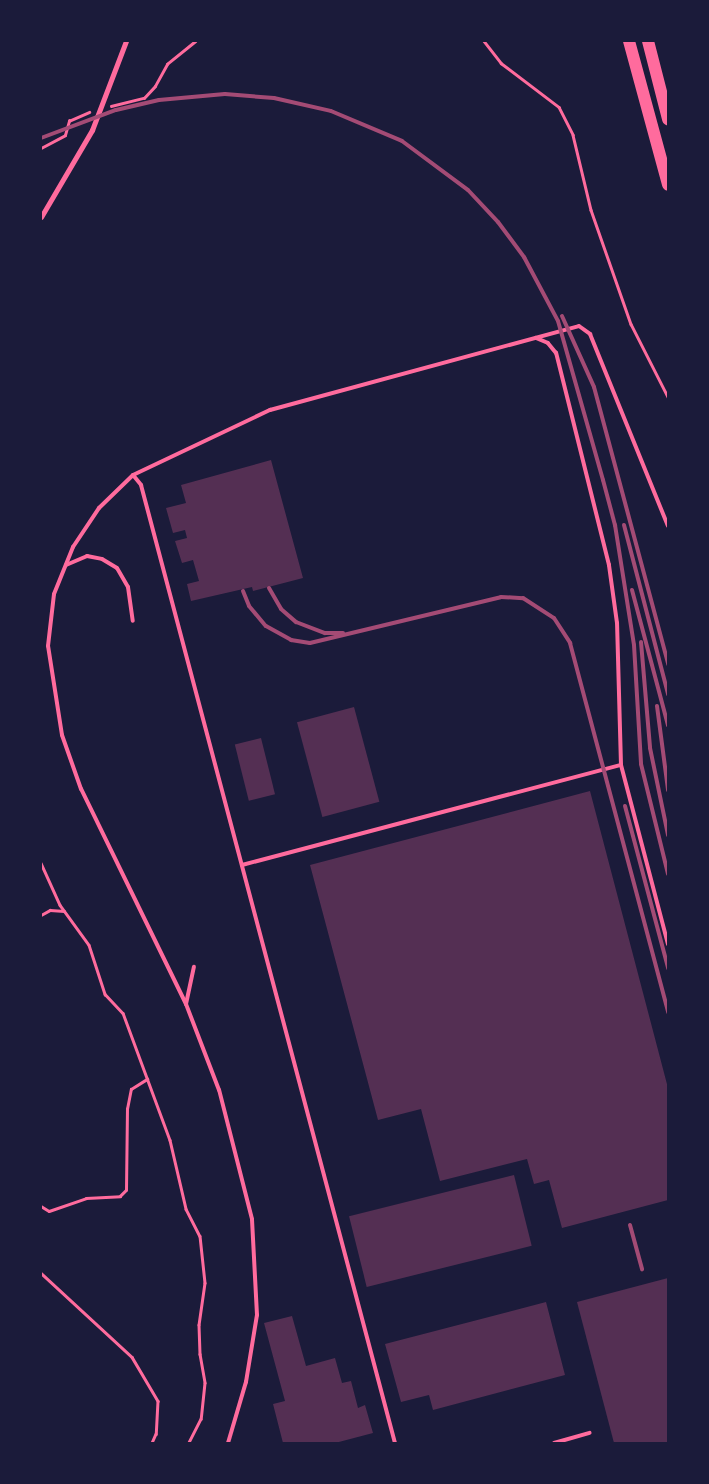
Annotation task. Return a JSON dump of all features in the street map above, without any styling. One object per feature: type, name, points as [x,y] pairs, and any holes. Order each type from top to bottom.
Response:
[{"type":"highway","points":[[629,41],[668,185]]},
{"type":"highway","points":[[648,41],[668,119]]},
{"type":"street","points":[[41,217],[92,130],[126,41]]},
{"type":"lane","points":[[228,1443],[241,1406],[254,1343],[257,1315],[255,1254],[244,1182],[221,1100],[186,1004],[81,789],[62,735],[48,646],[54,594],[64,567],[84,527],[115,491],[133,475],[270,410],[579,326],[588,331],[668,526]]},
{"type":"lane","points":[[532,338],[546,340],[556,353],[607,557],[617,623],[621,765],[668,944]]},
{"type":"lane","points":[[133,475],[141,485],[394,1443]]},
{"type":"lane","points":[[64,567],[74,559],[86,556],[110,563],[126,581],[133,621]]},
{"type":"lane","points":[[242,865],[621,765]]},
{"type":"lane","points":[[186,1004],[194,967]]},
{"type":"lane","points":[[554,1443],[590,1433]]},
{"type":"path","points":[[110,106],[144,98],[155,86],[167,64],[182,49],[194,41]]},
{"type":"path","points":[[484,41],[501,63],[559,107],[573,135],[591,210],[631,324],[668,397]]},
{"type":"path","points":[[41,148],[65,135],[69,121],[88,113]]},
{"type":"path","points":[[41,863],[64,911],[89,945],[105,994],[123,1014],[170,1140],[186,1209],[200,1236],[205,1283],[199,1325],[200,1354],[205,1383],[201,1419],[189,1443]]},
{"type":"path","points":[[41,916],[50,910],[64,911]]},
{"type":"path","points":[[41,1206],[49,1211],[86,1198],[120,1196],[126,1190],[127,1109],[131,1089],[147,1079]]},
{"type":"path","points":[[41,1273],[132,1358],[158,1401],[156,1434],[152,1443]]},
{"type":"building","points":[[271,460],[303,578],[253,591],[252,587],[191,601],[187,584],[199,581],[193,560],[182,563],[175,541],[187,538],[185,530],[173,533],[166,508],[186,503],[181,485]]},
{"type":"building","points":[[354,707],[379,802],[322,817],[297,722]]},
{"type":"building","points":[[261,738],[275,794],[249,801],[235,745]]},
{"type":"building","points":[[590,791],[668,1088],[668,1200],[562,1228],[549,1180],[534,1184],[527,1159],[440,1181],[421,1109],[378,1120],[310,865]]},
{"type":"building","points":[[514,1175],[532,1246],[367,1287],[349,1216]]},
{"type":"building","points":[[668,1278],[668,1443],[614,1443],[577,1302]]},
{"type":"building","points":[[546,1302],[565,1375],[433,1410],[429,1395],[401,1402],[385,1344]]},
{"type":"building","points":[[292,1316],[306,1366],[335,1358],[342,1383],[351,1381],[358,1408],[365,1405],[373,1433],[335,1443],[283,1443],[273,1404],[285,1401],[264,1323]]},
{"type":"railway","points":[[41,138],[116,110],[159,100],[225,94],[274,98],[331,111],[402,141],[468,190],[498,222],[524,257],[558,321],[615,525],[634,645],[641,764],[668,874]]},
{"type":"railway","points":[[562,316],[594,387],[668,664]]},
{"type":"railway","points":[[624,525],[668,694]]},
{"type":"railway","points":[[269,588],[281,609],[296,622],[325,633],[343,633]]},
{"type":"railway","points":[[632,590],[668,725]]},
{"type":"railway","points":[[243,591],[249,606],[266,626],[291,640],[310,643],[501,597],[523,598],[554,618],[570,643],[668,1012]]},
{"type":"railway","points":[[641,642],[650,748],[668,835]]},
{"type":"railway","points":[[657,706],[668,790]]},
{"type":"railway","points":[[625,806],[668,968]]},
{"type":"railway","points":[[630,1225],[642,1269]]}]
